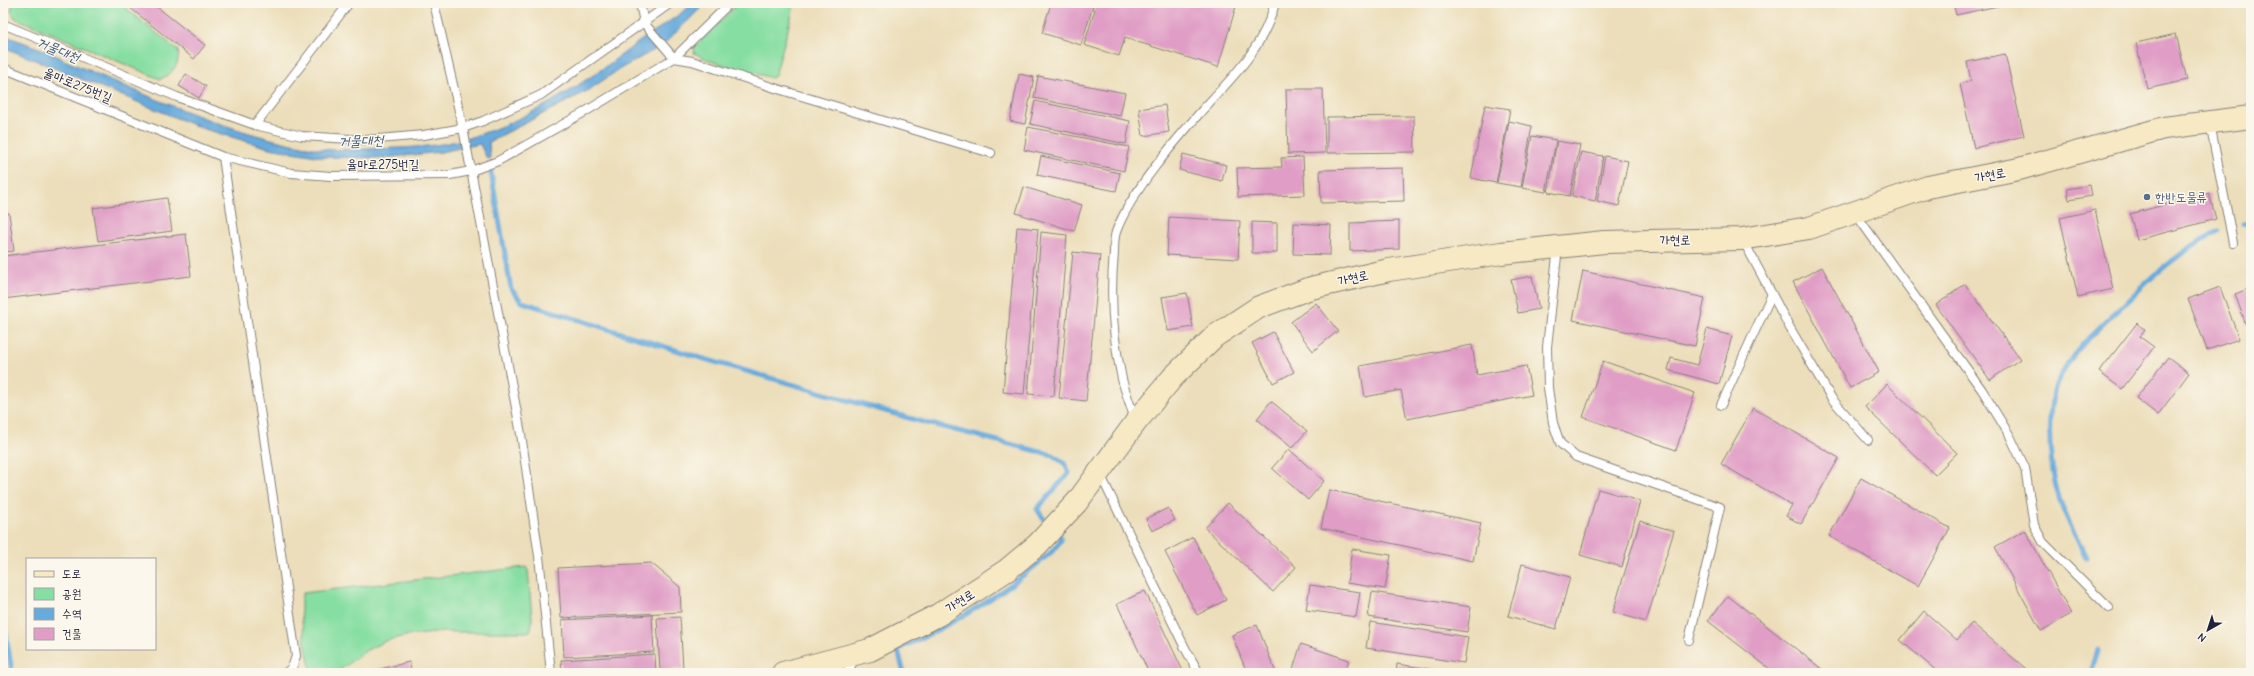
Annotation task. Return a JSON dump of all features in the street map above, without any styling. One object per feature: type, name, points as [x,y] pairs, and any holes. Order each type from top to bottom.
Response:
[{"type":"street","name":"가현로","points":[[783,673],[852,663],[870,650],[938,615],[1007,570],[1037,545],[1077,502],[1136,422],[1173,377],[1215,336],[1259,307],[1311,288],[1389,270],[1604,242],[1742,239],[1809,228],[1928,187],[2019,169],[2164,128],[2251,117]]},
{"type":"lane","points":[[255,125],[349,3]]},
{"type":"lane","points":[[434,3],[463,128],[521,434],[538,556],[551,673]]},
{"type":"lane","points":[[640,3],[644,23],[674,58],[692,61],[778,89],[991,153]]},
{"type":"lane","points":[[3,24],[177,97],[255,125],[302,136],[367,140],[424,135],[463,128],[483,121],[541,94],[671,3]]},
{"type":"lane","name":"율마로275번길","points":[[3,68],[223,157],[291,173],[331,176],[450,175],[471,171],[498,161],[583,113],[674,58],[730,3]]},
{"type":"lane","points":[[1136,422],[1122,379],[1117,338],[1112,280],[1115,233],[1140,186],[1199,114],[1241,68],[1259,44],[1270,20],[1275,3]]},
{"type":"lane","points":[[2210,122],[2233,243]]},
{"type":"lane","points":[[223,157],[296,656],[292,668],[285,673]]},
{"type":"lane","points":[[1855,212],[1982,390],[2010,436],[2025,468],[2034,525],[2043,542],[2063,565],[2109,608]]},
{"type":"lane","points":[[1742,239],[1832,399],[1868,440]]},
{"type":"lane","points":[[1558,247],[1547,346],[1548,388],[1553,423],[1560,443],[1576,457],[1720,506],[1689,640]]},
{"type":"lane","points":[[1721,405],[1772,294]]},
{"type":"lane","points":[[1099,472],[1185,648],[1199,673]]},
{"type":"green space","points":[[13,3],[119,3],[178,50],[179,55],[177,64],[168,75],[160,79],[15,18],[11,11]]},
{"type":"green space","points":[[739,3],[795,3],[775,76],[772,78],[710,61],[694,53],[695,46]]},
{"type":"green space","points":[[526,567],[528,569],[532,618],[531,630],[528,632],[444,632],[406,636],[385,641],[367,650],[336,673],[312,673],[302,619],[301,599],[303,593]]},
{"type":"water","points":[[693,3],[706,3],[663,45],[620,69],[587,91],[489,142],[490,158],[487,159],[480,144],[441,152],[383,158],[322,157],[269,148],[201,128],[3,47],[3,35],[47,51],[64,60],[155,99],[217,123],[280,141],[313,148],[340,150],[412,147],[457,141],[482,134],[530,113],[576,87]]},
{"type":"building","points":[[124,3],[152,3],[205,45],[194,59]]},
{"type":"building","points":[[1051,3],[1094,3],[1081,45],[1042,33]]},
{"type":"building","points":[[1097,3],[1237,3],[1218,67],[1125,38],[1119,56],[1084,45]]},
{"type":"building","points":[[1953,3],[2007,3],[2007,4],[1956,15]]},
{"type":"building","points":[[2176,34],[2187,80],[2147,89],[2136,43]]},
{"type":"building","points":[[2005,54],[2024,136],[1974,148],[1960,84],[1971,81],[1967,62]]},
{"type":"building","points":[[186,74],[206,86],[199,98],[179,86]]},
{"type":"building","points":[[1019,74],[1034,77],[1025,124],[1010,121]]},
{"type":"building","points":[[1038,76],[1125,93],[1120,116],[1034,98]]},
{"type":"building","points":[[1286,89],[1323,89],[1325,153],[1288,154]]},
{"type":"building","points":[[1035,101],[1130,121],[1126,144],[1030,124]]},
{"type":"building","points":[[1165,105],[1169,132],[1143,136],[1139,109]]},
{"type":"building","points":[[1485,105],[1510,109],[1496,183],[1471,178]]},
{"type":"building","points":[[1414,116],[1415,152],[1327,153],[1327,117]]},
{"type":"building","points":[[1509,121],[1532,126],[1521,187],[1497,183]]},
{"type":"building","points":[[1028,127],[1129,147],[1124,171],[1024,150]]},
{"type":"building","points":[[1532,136],[1556,140],[1546,192],[1522,188]]},
{"type":"building","points":[[1557,141],[1580,145],[1570,196],[1548,192]]},
{"type":"building","points":[[1581,152],[1603,156],[1595,201],[1572,196]]},
{"type":"building","points":[[1183,154],[1226,165],[1222,181],[1179,170]]},
{"type":"building","points":[[1041,156],[1120,173],[1116,191],[1037,175]]},
{"type":"building","points":[[1605,156],[1628,161],[1619,206],[1597,201]]},
{"type":"building","points":[[1303,157],[1305,195],[1238,197],[1237,168],[1282,167],[1281,158]]},
{"type":"building","points":[[1403,168],[1404,201],[1321,203],[1320,170]]},
{"type":"building","points":[[2090,185],[2092,196],[2069,200],[2067,189]]},
{"type":"building","points":[[1024,187],[1082,205],[1074,231],[1016,213]]},
{"type":"building","points":[[2209,193],[2216,219],[2137,240],[2130,214]]},
{"type":"building","points":[[167,198],[172,231],[98,241],[93,208]]},
{"type":"building","points":[[2095,210],[2113,289],[2078,297],[2060,218]]},
{"type":"building","points":[[9,213],[14,251],[3,252],[3,214]]},
{"type":"building","points":[[1169,217],[1240,221],[1238,259],[1167,255]]},
{"type":"building","points":[[1399,221],[1399,249],[1350,251],[1350,223]]},
{"type":"building","points":[[1252,222],[1277,223],[1277,253],[1252,253]]},
{"type":"building","points":[[1294,223],[1331,225],[1330,255],[1293,254]]},
{"type":"building","points":[[1017,227],[1038,229],[1024,394],[1003,392]]},
{"type":"building","points":[[1041,232],[1067,235],[1054,396],[1028,394]]},
{"type":"building","points":[[186,234],[191,276],[3,299],[3,256]]},
{"type":"building","points":[[1073,252],[1100,255],[1086,401],[1059,398]]},
{"type":"building","points":[[1822,267],[1879,372],[1850,388],[1793,282]]},
{"type":"building","points":[[1583,271],[1705,298],[1695,346],[1573,320]]},
{"type":"building","points":[[1532,276],[1539,309],[1518,313],[1511,280]]},
{"type":"building","points":[[1965,284],[2020,359],[1990,380],[1936,305]]},
{"type":"building","points":[[2220,287],[2239,339],[2207,350],[2188,299]]},
{"type":"building","points":[[2251,288],[2251,323],[2246,325],[2235,294]]},
{"type":"building","points":[[1187,293],[1193,327],[1168,331],[1162,297]]},
{"type":"building","points":[[1316,303],[1338,331],[1313,351],[1291,322]]},
{"type":"building","points":[[2137,323],[2145,330],[2140,337],[2154,347],[2122,389],[2099,372]]},
{"type":"building","points":[[1707,329],[1732,336],[1719,384],[1668,370],[1671,358],[1697,365]]},
{"type":"building","points":[[1273,332],[1294,372],[1273,383],[1252,343]]},
{"type":"building","points":[[1472,345],[1477,375],[1526,366],[1532,395],[1407,419],[1401,390],[1365,397],[1360,366]]},
{"type":"building","points":[[2168,357],[2189,373],[2158,415],[2136,398]]},
{"type":"building","points":[[1603,361],[1695,393],[1676,450],[1583,417]]},
{"type":"building","points":[[1887,384],[1957,453],[1935,475],[1865,407]]},
{"type":"building","points":[[1271,401],[1307,431],[1292,448],[1257,419]]},
{"type":"building","points":[[1753,408],[1839,458],[1801,524],[1786,516],[1792,505],[1721,464]]},
{"type":"building","points":[[1289,449],[1324,481],[1308,500],[1272,468]]},
{"type":"building","points":[[1861,478],[1950,528],[1918,586],[1829,536]]},
{"type":"building","points":[[1598,489],[1640,501],[1622,567],[1580,555]]},
{"type":"building","points":[[1329,490],[1481,523],[1473,561],[1321,528]]},
{"type":"building","points":[[1228,503],[1296,567],[1273,592],[1205,528]]},
{"type":"building","points":[[1168,508],[1175,520],[1152,531],[1146,519]]},
{"type":"building","points":[[1640,521],[1674,531],[1646,622],[1613,612]]},
{"type":"building","points":[[2025,530],[2071,614],[2041,631],[1995,547]]},
{"type":"building","points":[[1193,537],[1226,600],[1197,615],[1165,552]]},
{"type":"building","points":[[1352,549],[1391,555],[1385,589],[1347,583]]},
{"type":"building","points":[[651,563],[680,587],[681,612],[561,618],[558,568]]},
{"type":"building","points":[[1522,564],[1570,577],[1556,629],[1508,616]]},
{"type":"building","points":[[1310,585],[1360,592],[1356,617],[1306,610]]},
{"type":"building","points":[[1145,591],[1184,673],[1149,673],[1117,604]]},
{"type":"building","points":[[1372,592],[1471,607],[1467,632],[1368,617]]},
{"type":"building","points":[[1728,596],[1827,673],[1775,673],[1708,621]]},
{"type":"building","points":[[1924,611],[1957,640],[1972,623],[2031,673],[1939,673],[1900,640]]},
{"type":"building","points":[[652,615],[654,652],[564,657],[562,620]]},
{"type":"building","points":[[680,617],[683,669],[660,671],[657,618]]},
{"type":"building","points":[[1370,622],[1468,637],[1464,663],[1366,648]]},
{"type":"building","points":[[1257,625],[1276,673],[1247,673],[1232,635]]},
{"type":"building","points":[[1301,644],[1349,660],[1345,673],[1306,673],[1293,669]]},
{"type":"building","points":[[655,654],[656,673],[562,673],[561,660]]},
{"type":"building","points":[[409,662],[412,673],[368,673],[368,672]]},
{"type":"building","points":[[1397,664],[1449,672],[1449,673],[1396,673]]},
{"type":"waterway","points":[[491,172],[511,289],[522,302],[701,358],[923,422],[1053,455],[1064,463],[1069,473],[1037,509],[1043,518]]},
{"type":"waterway","points":[[2243,223],[2251,222]]},
{"type":"waterway","points":[[2086,557],[2070,526],[2058,494],[2052,468],[2050,437],[2051,406],[2058,381],[2077,351],[2144,285],[2190,248],[2218,231]]},
{"type":"waterway","points":[[904,673],[898,650],[900,648],[942,628],[1001,592],[1055,549],[1061,540],[1060,536]]},
{"type":"waterway","points":[[3,613],[12,673]]},
{"type":"waterway","points":[[2091,673],[2098,650]]},
{"type":"place","name":"한반도물류","points":[[2147,197]]},
{"type":"water label","name":"거물대천","points":[[58,50]]},
{"type":"water label","name":"거물대천","points":[[361,141]]}]
